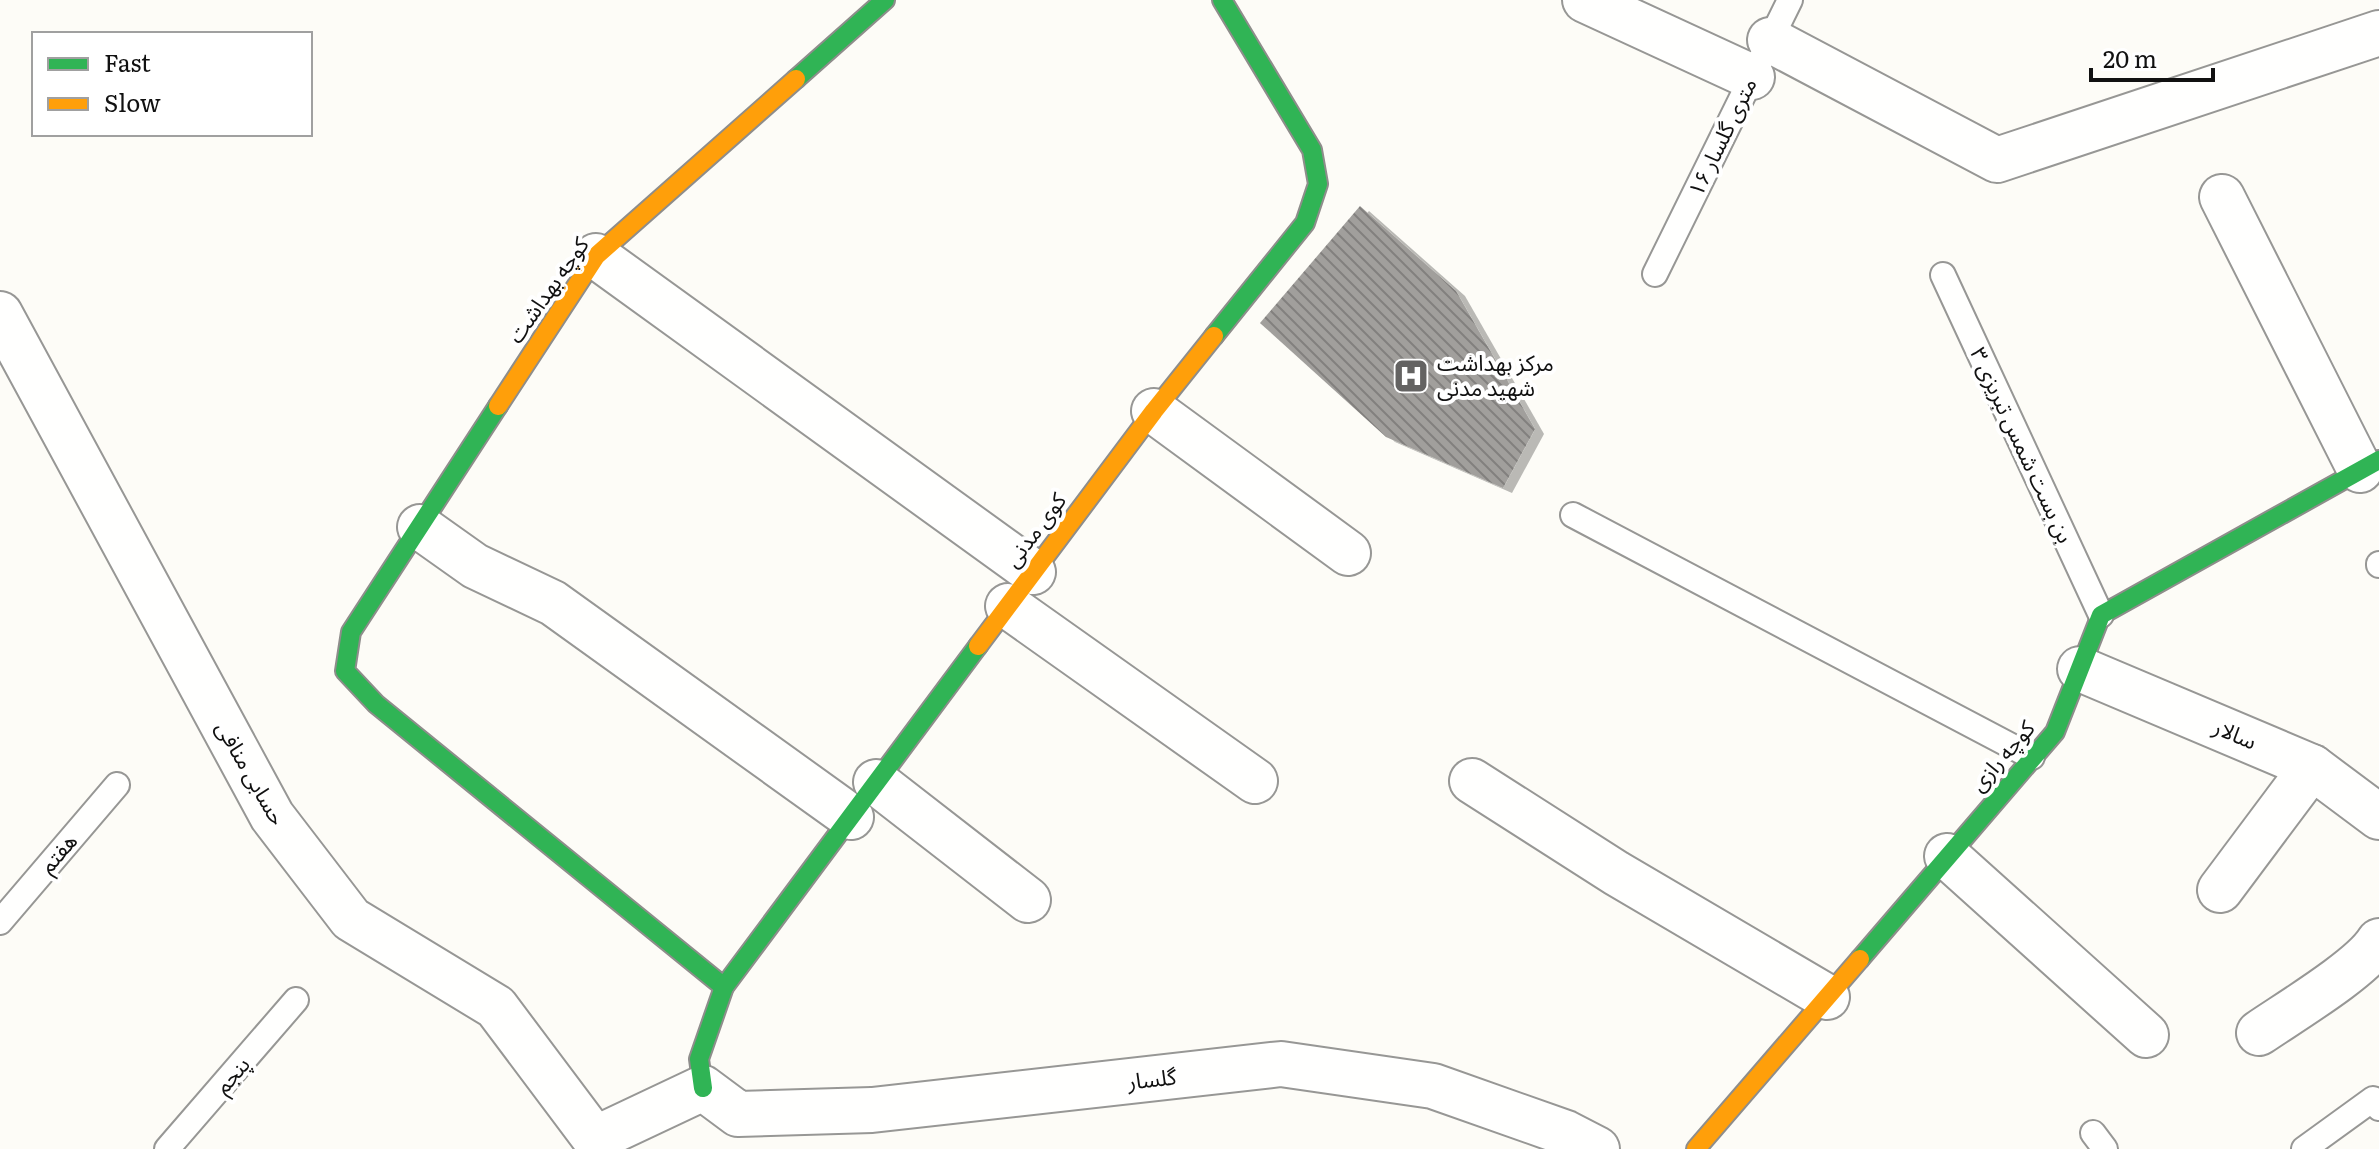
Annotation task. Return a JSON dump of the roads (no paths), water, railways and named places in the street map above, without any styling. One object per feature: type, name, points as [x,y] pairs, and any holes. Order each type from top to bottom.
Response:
[{"type":"street","name":"کوچه بهداشت","points":[[724,987],[376,704],[345,671],[351,632],[596,256],[885,0]]},
{"type":"street","name":"کوی مدنی","points":[[703,1088],[699,1059],[724,987],[1154,411],[1305,223],[1318,184],[1312,150],[1222,0]]},
{"type":"street","points":[[1585,0],[1761,59],[1997,160],[2379,33]]},
{"type":"street","points":[[2101,615],[2370,465],[2222,197]]},
{"type":"street","points":[[596,256],[1021,589],[1255,781]]},
{"type":"street","name":"حسابی منافی","points":[[0,314],[272,816],[351,919],[496,1007],[597,1144]]},
{"type":"street","points":[[1154,411],[1348,553]]},
{"type":"street","points":[[420,527],[475,566],[553,603],[851,817]]},
{"type":"street","name":"کوچه رازی","points":[[1696,1149],[2055,732],[2101,615]]},
{"type":"street","name":"سالار","points":[[2080,669],[2312,767],[2379,817]]},
{"type":"street","points":[[2220,890],[2312,767]]},
{"type":"street","points":[[1472,781],[1616,873],[1827,997]]},
{"type":"street","points":[[876,782],[1028,900]]},
{"type":"street","points":[[1947,856],[2146,1035]]},
{"type":"street","points":[[2259,1033],[2348,971],[2379,941]]},
{"type":"street","name":"گلسار","points":[[703,1088],[738,1114],[872,1110],[1281,1064],[1433,1086],[1566,1133],[1597,1149]]},
{"type":"street","points":[[597,1144],[703,1088]]},
{"type":"lane","name":"۱۶ متری گلسار","points":[[1655,274],[1790,0]]},
{"type":"lane","name":"بن بست شمس تبریزی ۳","points":[[1943,275],[2101,615]]},
{"type":"lane","points":[[1573,515],[2032,757]]},
{"type":"lane","name":"هفتم","points":[[0,922],[117,785]]},
{"type":"lane","name":"پنجم","points":[[167,1149],[296,1000]]},
{"type":"lane","points":[[2304,1149],[2373,1099],[2379,1108]]},
{"type":"place","name":"مرکز بهداشت شهید مدنی","points":[[1411,376]]}]
